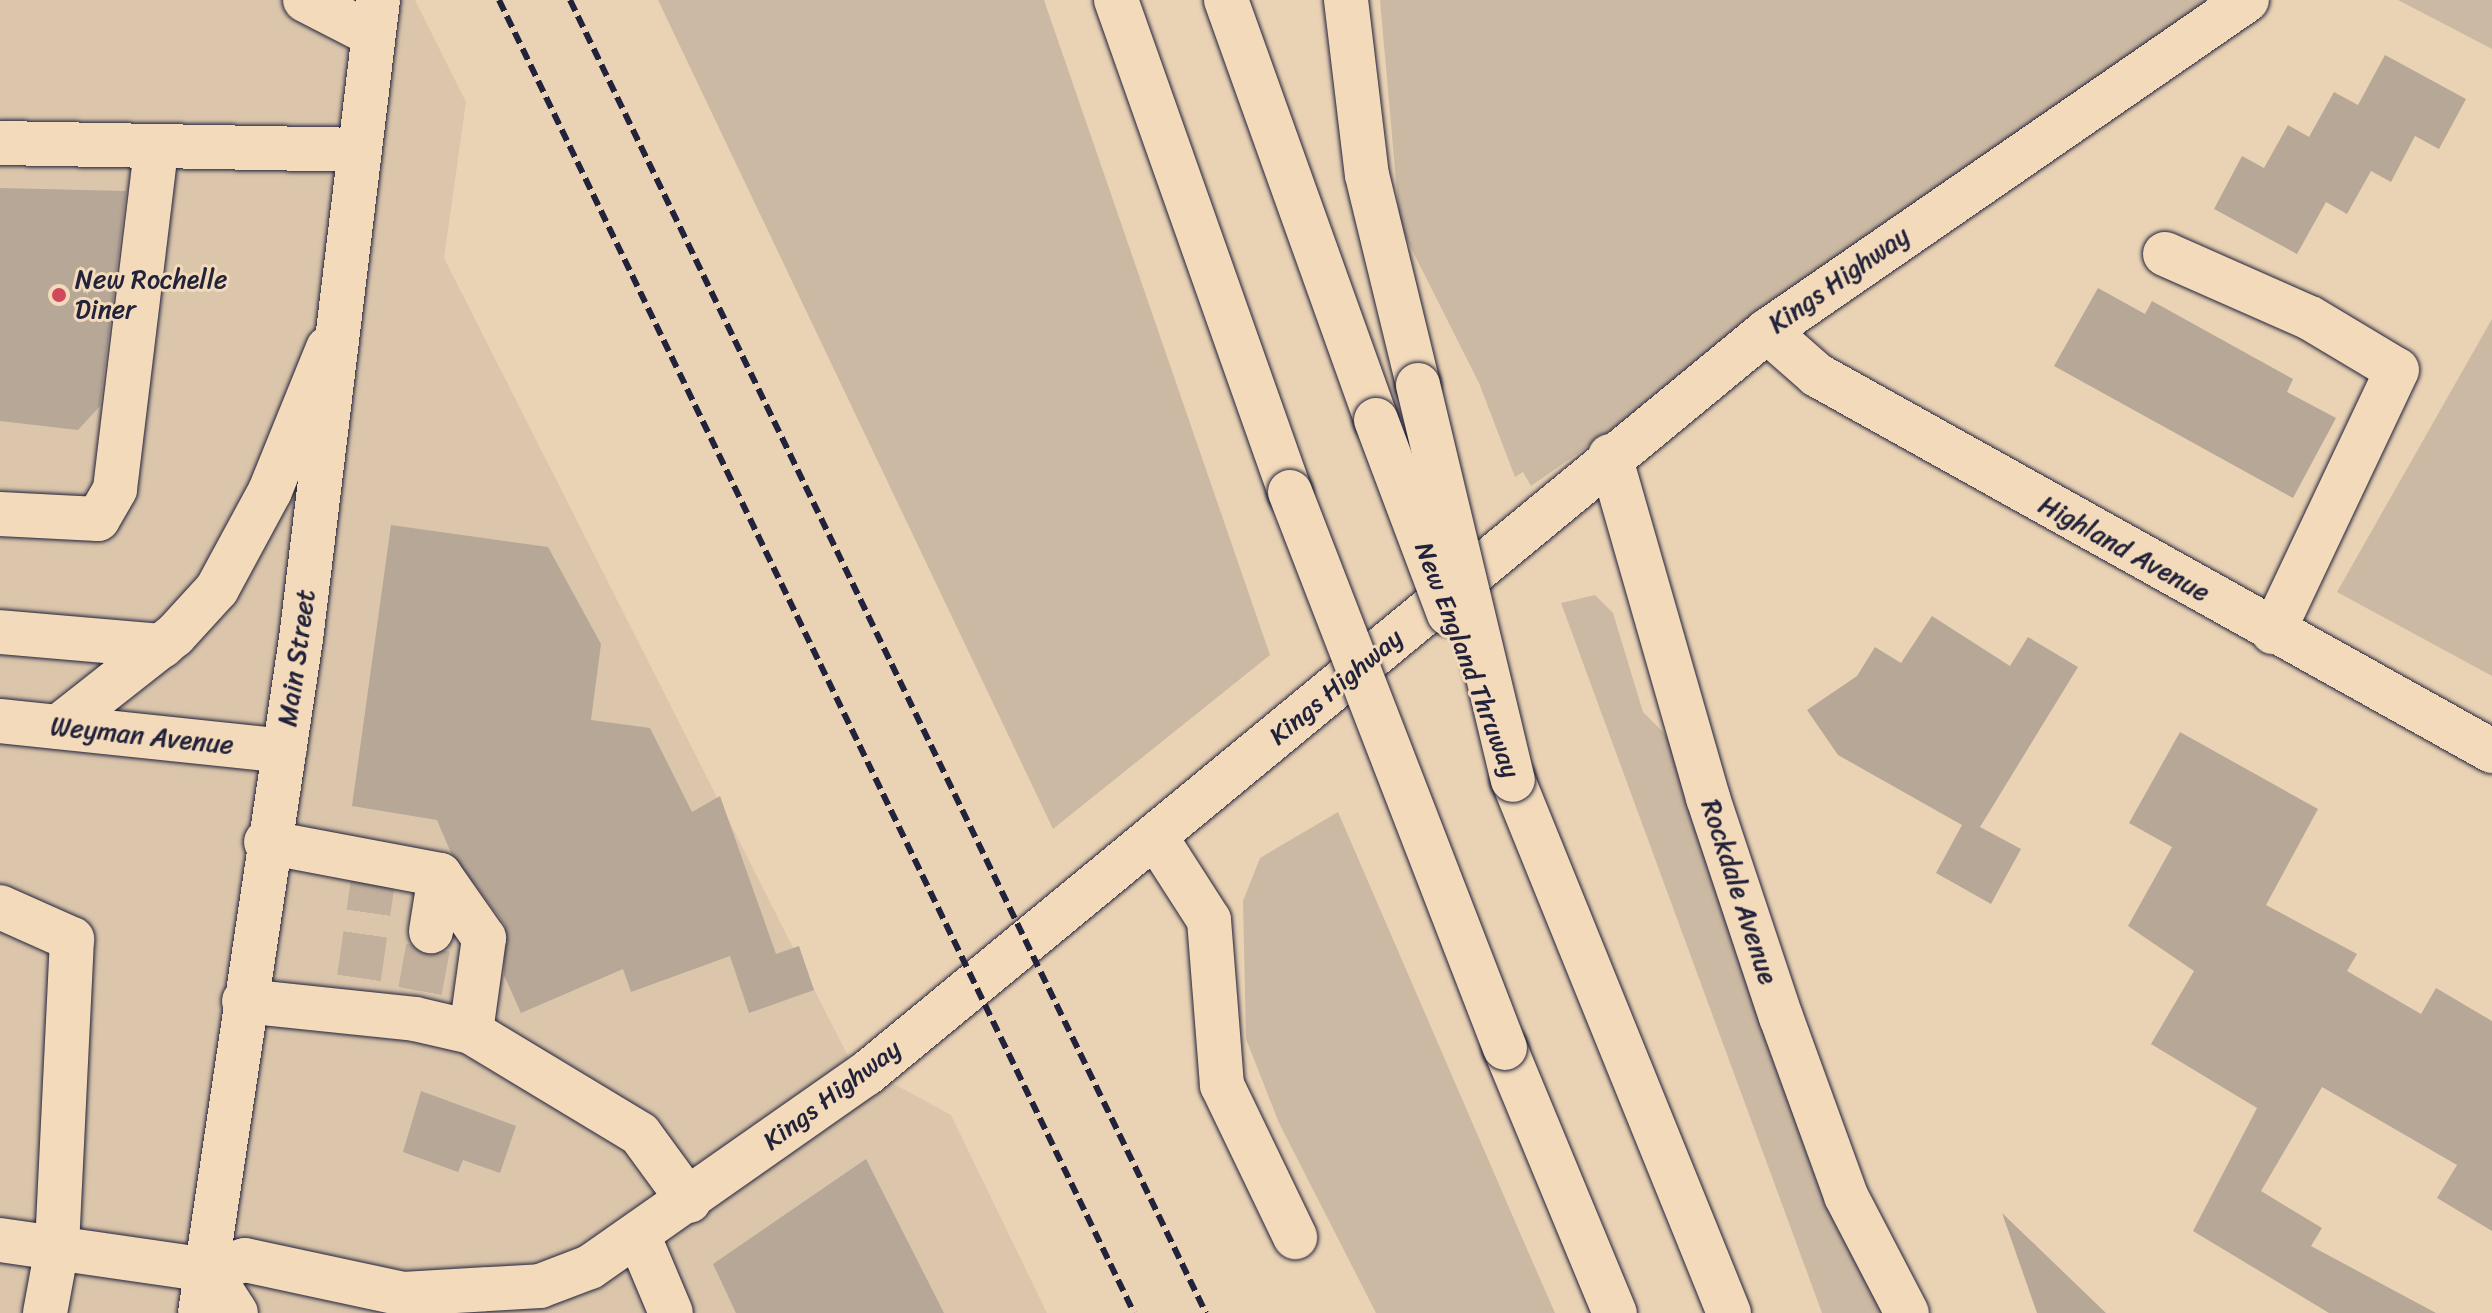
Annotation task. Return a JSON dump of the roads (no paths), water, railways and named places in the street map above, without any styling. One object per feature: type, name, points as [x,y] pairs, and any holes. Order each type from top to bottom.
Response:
[{"type":"main road","points":[[305,0],[376,17]]},
{"type":"main road","points":[[1116,0],[1290,492],[1505,1048],[1615,1313]]},
{"type":"main road","name":"New England Thruway","points":[[1226,0],[1376,420],[1513,780],[1729,1313]]},
{"type":"main road","points":[[1346,0],[1367,175],[1513,780]]},
{"type":"main road","name":"Kings Highway","points":[[208,1270],[245,1260],[403,1294],[525,1300],[639,1237],[866,1074],[1610,456],[1767,331],[2247,0]]},
{"type":"main road","name":"Main Street","points":[[200,1313],[266,842],[284,751],[376,17]]},
{"type":"main road","points":[[0,143],[156,149],[358,150]]},
{"type":"main road","points":[[0,514],[98,519],[115,489],[156,149]]},
{"type":"main road","points":[[2165,254],[2310,318],[2397,370],[2273,632]]},
{"type":"main road","points":[[58,727],[162,646],[209,599],[254,525],[335,328]]},
{"type":"main road","name":"Highland Avenue","points":[[1767,331],[1817,375],[2273,632],[2492,751]]},
{"type":"main road","name":"Rockdale Avenue","points":[[1610,456],[1708,798],[1781,1017],[1846,1196],[1907,1313]]},
{"type":"main road","points":[[0,632],[162,646]]},
{"type":"main road","name":"Weyman Avenue","points":[[0,721],[284,751]]},
{"type":"main road","points":[[1155,836],[1209,920],[1222,1085],[1295,1237]]},
{"type":"main road","points":[[266,842],[375,872],[440,875]]},
{"type":"main road","points":[[431,931],[440,875]]},
{"type":"main road","points":[[440,875],[484,938],[471,1032]]},
{"type":"main road","points":[[0,907],[72,939],[57,1248],[45,1313]]},
{"type":"main road","points":[[244,1001],[356,995],[417,1005],[471,1032],[640,1134],[689,1201]]},
{"type":"main road","points":[[639,1237],[671,1313]]},
{"type":"main road","points":[[0,1240],[208,1270],[236,1313]]},
{"type":"tunnel","points":[[359,978],[373,881]]},
{"type":"tunnel","points":[[420,991],[431,931]]},
{"type":"railway","points":[[499,0],[1134,1313]]},
{"type":"railway","points":[[570,0],[1206,1313]]},
{"type":"place","name":"New Rochelle Diner","points":[[59,295]]}]
